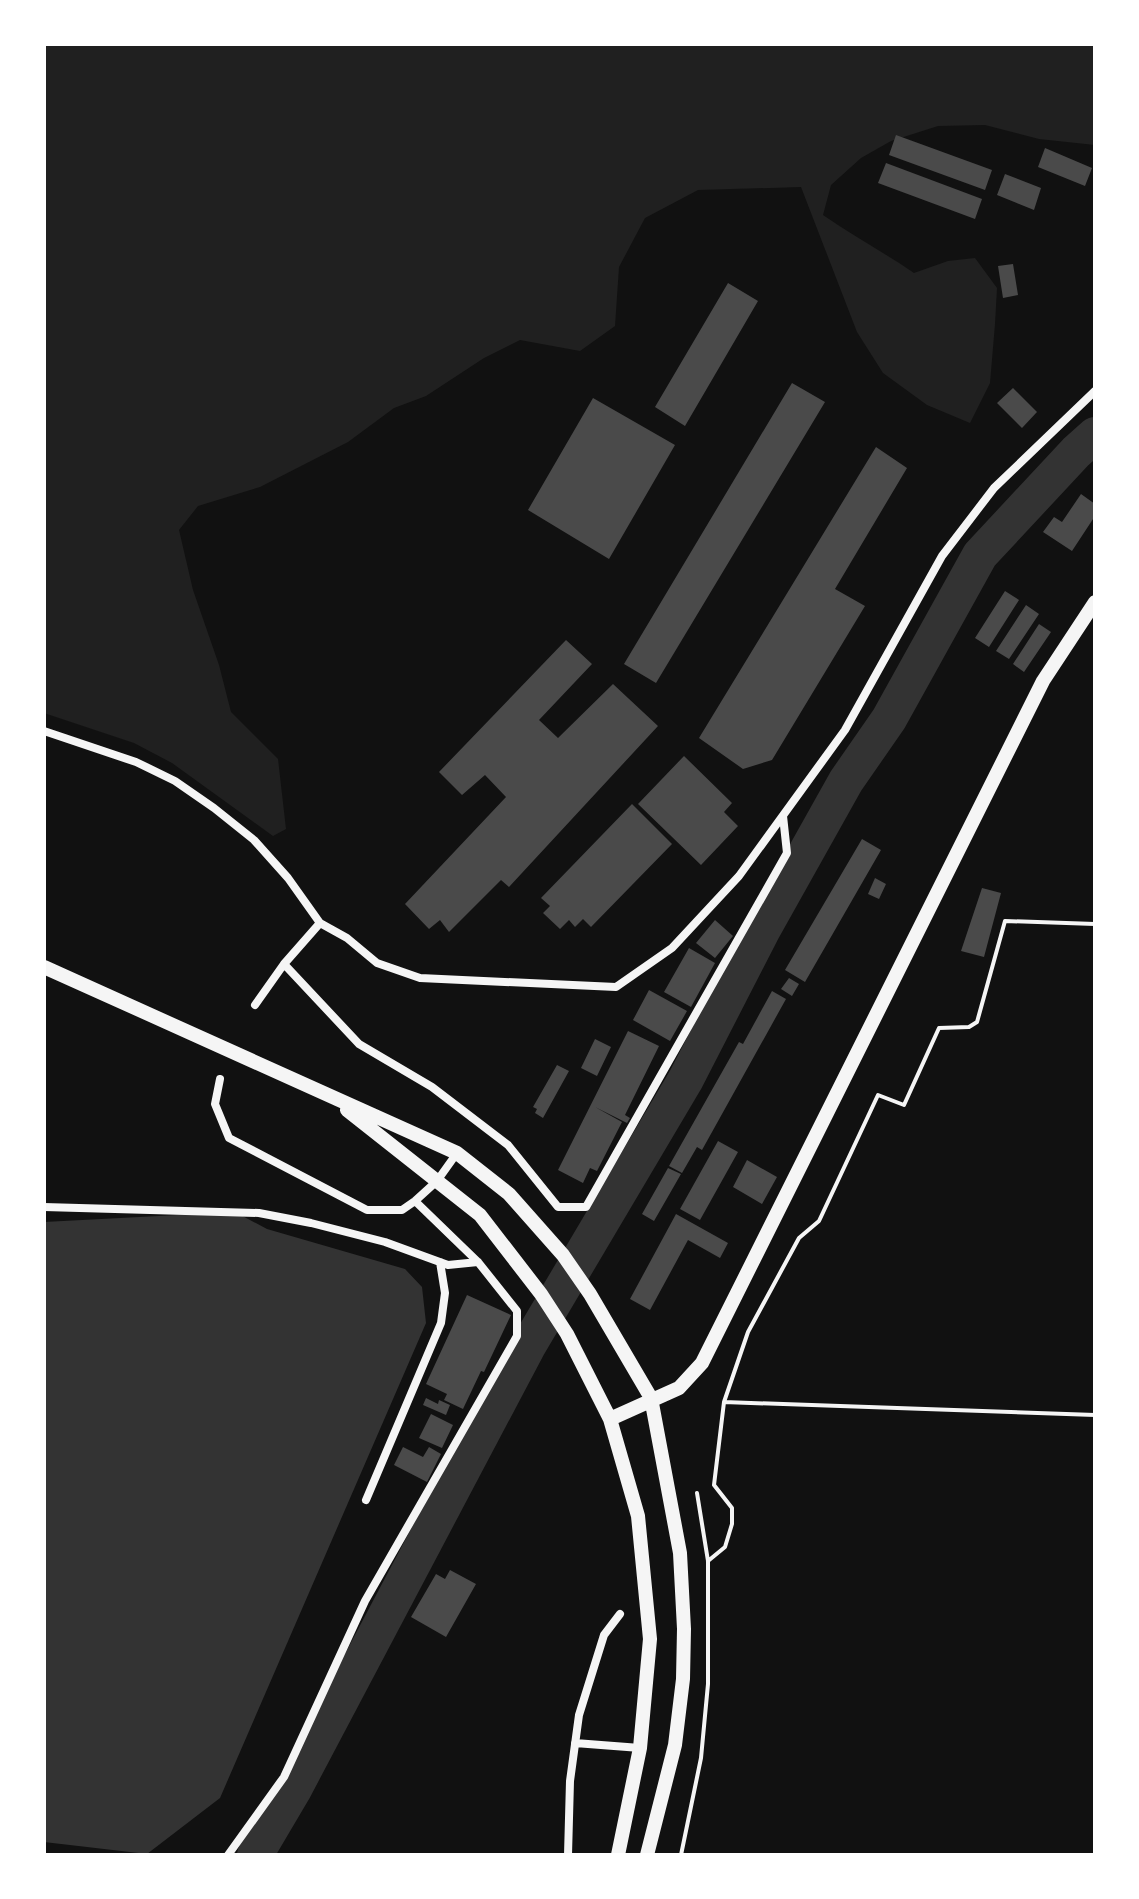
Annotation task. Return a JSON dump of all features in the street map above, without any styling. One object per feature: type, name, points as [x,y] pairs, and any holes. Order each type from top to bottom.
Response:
[{"type":"main road","points":[[610,1419],[679,1388],[702,1363],[1043,681],[1095,602]]},
{"type":"main road","points":[[44,967],[457,1153],[509,1194],[563,1255],[590,1294],[651,1398],[680,1553],[683,1679],[675,1745],[647,1855]]},
{"type":"main road","points":[[328,1095],[480,1215],[541,1294],[567,1334],[610,1419],[638,1516],[650,1639],[640,1748],[618,1855]]},
{"type":"street","points":[[44,731],[136,762],[175,781],[214,808],[254,840],[288,878],[320,923],[347,938],[377,963],[420,978],[616,987],[672,948],[739,876],[845,730],[942,556],[994,488],[1095,391]]},
{"type":"street","points":[[284,964],[359,1044],[432,1087],[508,1145],[558,1207],[586,1207],[787,853],[783,816]]},
{"type":"street","points":[[255,1005],[284,964],[320,923]]},
{"type":"street","points":[[220,1079],[215,1104],[229,1138],[367,1210],[402,1210],[437,1181],[457,1153]]},
{"type":"street","points":[[228,1855],[284,1777],[365,1601],[517,1336],[517,1311],[478,1262],[415,1201]]},
{"type":"street","points":[[44,1207],[259,1213],[370,1238],[448,1265],[478,1262]]},
{"type":"street","points":[[366,1500],[441,1323],[445,1293],[440,1262]]},
{"type":"street","points":[[568,1855],[570,1781],[579,1715],[604,1635],[620,1614]]},
{"type":"street","points":[[575,1743],[640,1748]]},
{"type":"path","points":[[708,1561],[725,1547],[732,1524],[732,1508],[714,1485],[724,1402],[748,1332],[799,1238],[819,1221],[878,1095],[904,1105],[939,1028],[969,1027],[977,1022],[1005,921],[1095,924]]},
{"type":"path","points":[[724,1402],[1095,1415]]},
{"type":"shaded area","points":[[1095,44],[1095,145],[1039,139],[985,125],[938,126],[891,141],[861,158],[831,185],[823,215],[914,273],[948,261],[975,258],[997,288],[990,383],[970,423],[927,405],[883,373],[857,332],[801,187],[698,190],[645,218],[619,267],[615,326],[580,351],[520,340],[484,358],[426,396],[394,408],[348,442],[260,487],[198,506],[179,530],[193,590],[219,665],[231,712],[278,759],[286,829],[273,836],[172,763],[134,743],[44,713],[44,45]]},
{"type":"shaded area","points":[[235,1212],[267,1229],[405,1269],[422,1287],[426,1323],[220,1798],[147,1854],[44,1842],[44,1222]]},
{"type":"building","points":[[896,135],[992,170],[985,190],[889,155]]},
{"type":"building","points":[[1045,148],[1092,168],[1085,186],[1038,167]]},
{"type":"building","points":[[886,163],[982,199],[975,219],[878,183]]},
{"type":"building","points":[[1005,174],[1041,188],[1034,210],[997,195]]},
{"type":"building","points":[[1013,264],[1018,295],[1003,298],[998,266]]},
{"type":"building","points":[[728,283],[758,301],[685,426],[655,407]]},
{"type":"building","points":[[792,383],[825,402],[656,683],[624,664]]},
{"type":"building","points":[[1013,388],[1037,412],[1022,428],[997,403]]},
{"type":"building","points":[[593,398],[675,445],[609,559],[528,510]]},
{"type":"building","points":[[876,447],[907,468],[835,589],[865,606],[772,760],[743,769],[699,738]]},
{"type":"building","points":[[1081,494],[1095,504],[1095,516],[1072,551],[1043,532],[1054,517],[1062,522]]},
{"type":"building","points":[[1005,591],[1019,600],[989,647],[975,638]]},
{"type":"building","points":[[1026,605],[1039,614],[1009,659],[996,651]]},
{"type":"building","points":[[1039,624],[1051,632],[1024,672],[1013,664]]},
{"type":"building","points":[[566,640],[592,664],[539,720],[558,738],[613,684],[658,726],[509,887],[501,880],[449,932],[440,920],[429,929],[405,904],[506,797],[485,775],[462,795],[439,772]]},
{"type":"building","points":[[684,756],[732,803],[724,812],[738,826],[701,865],[638,804]]},
{"type":"building","points":[[632,804],[672,844],[591,927],[583,919],[575,927],[569,920],[560,929],[543,913],[550,906],[541,898]]},
{"type":"building","points":[[862,839],[881,850],[805,982],[785,970]]},
{"type":"building","points":[[875,878],[886,884],[879,899],[868,894]]},
{"type":"building","points":[[982,888],[1001,893],[984,957],[961,951]]},
{"type":"building","points":[[715,920],[733,936],[715,958],[696,943]]},
{"type":"building","points":[[689,948],[715,963],[691,1007],[664,992]]},
{"type":"building","points":[[789,978],[799,984],[792,996],[781,989]]},
{"type":"building","points":[[649,990],[687,1011],[670,1041],[633,1020]]},
{"type":"building","points":[[772,991],[786,999],[702,1150],[697,1147],[682,1173],[669,1166],[739,1042],[743,1044]]},
{"type":"building","points":[[628,1031],[659,1046],[625,1115],[630,1118],[627,1123],[595,1107],[622,1122],[597,1171],[590,1168],[583,1183],[558,1170]]},
{"type":"building","points":[[595,1039],[611,1047],[597,1076],[581,1068]]},
{"type":"building","points":[[557,1065],[569,1071],[543,1118],[535,1113],[537,1109],[533,1107]]},
{"type":"building","points":[[718,1141],[738,1152],[700,1220],[680,1209]]},
{"type":"building","points":[[747,1160],[777,1177],[762,1204],[733,1187]]},
{"type":"building","points":[[668,1168],[681,1174],[654,1221],[642,1214]]},
{"type":"building","points":[[676,1214],[728,1243],[720,1258],[688,1240],[650,1310],[630,1299]]},
{"type":"building","points":[[467,1295],[511,1315],[463,1409],[444,1400],[447,1394],[426,1384]]},
{"type":"building","points":[[426,1398],[450,1405],[446,1415],[423,1405]]},
{"type":"building","points":[[431,1414],[453,1425],[442,1448],[419,1438]]},
{"type":"building","points":[[403,1447],[423,1457],[429,1447],[441,1454],[427,1482],[394,1465]]},
{"type":"building","points":[[450,1570],[476,1584],[446,1637],[411,1617],[436,1574],[445,1579]]},
{"type":"waterway","points":[[255,1855],[294,1789],[528,1346],[686,1079],[762,931],[846,781],[889,719],[980,555],[1095,435]]}]
